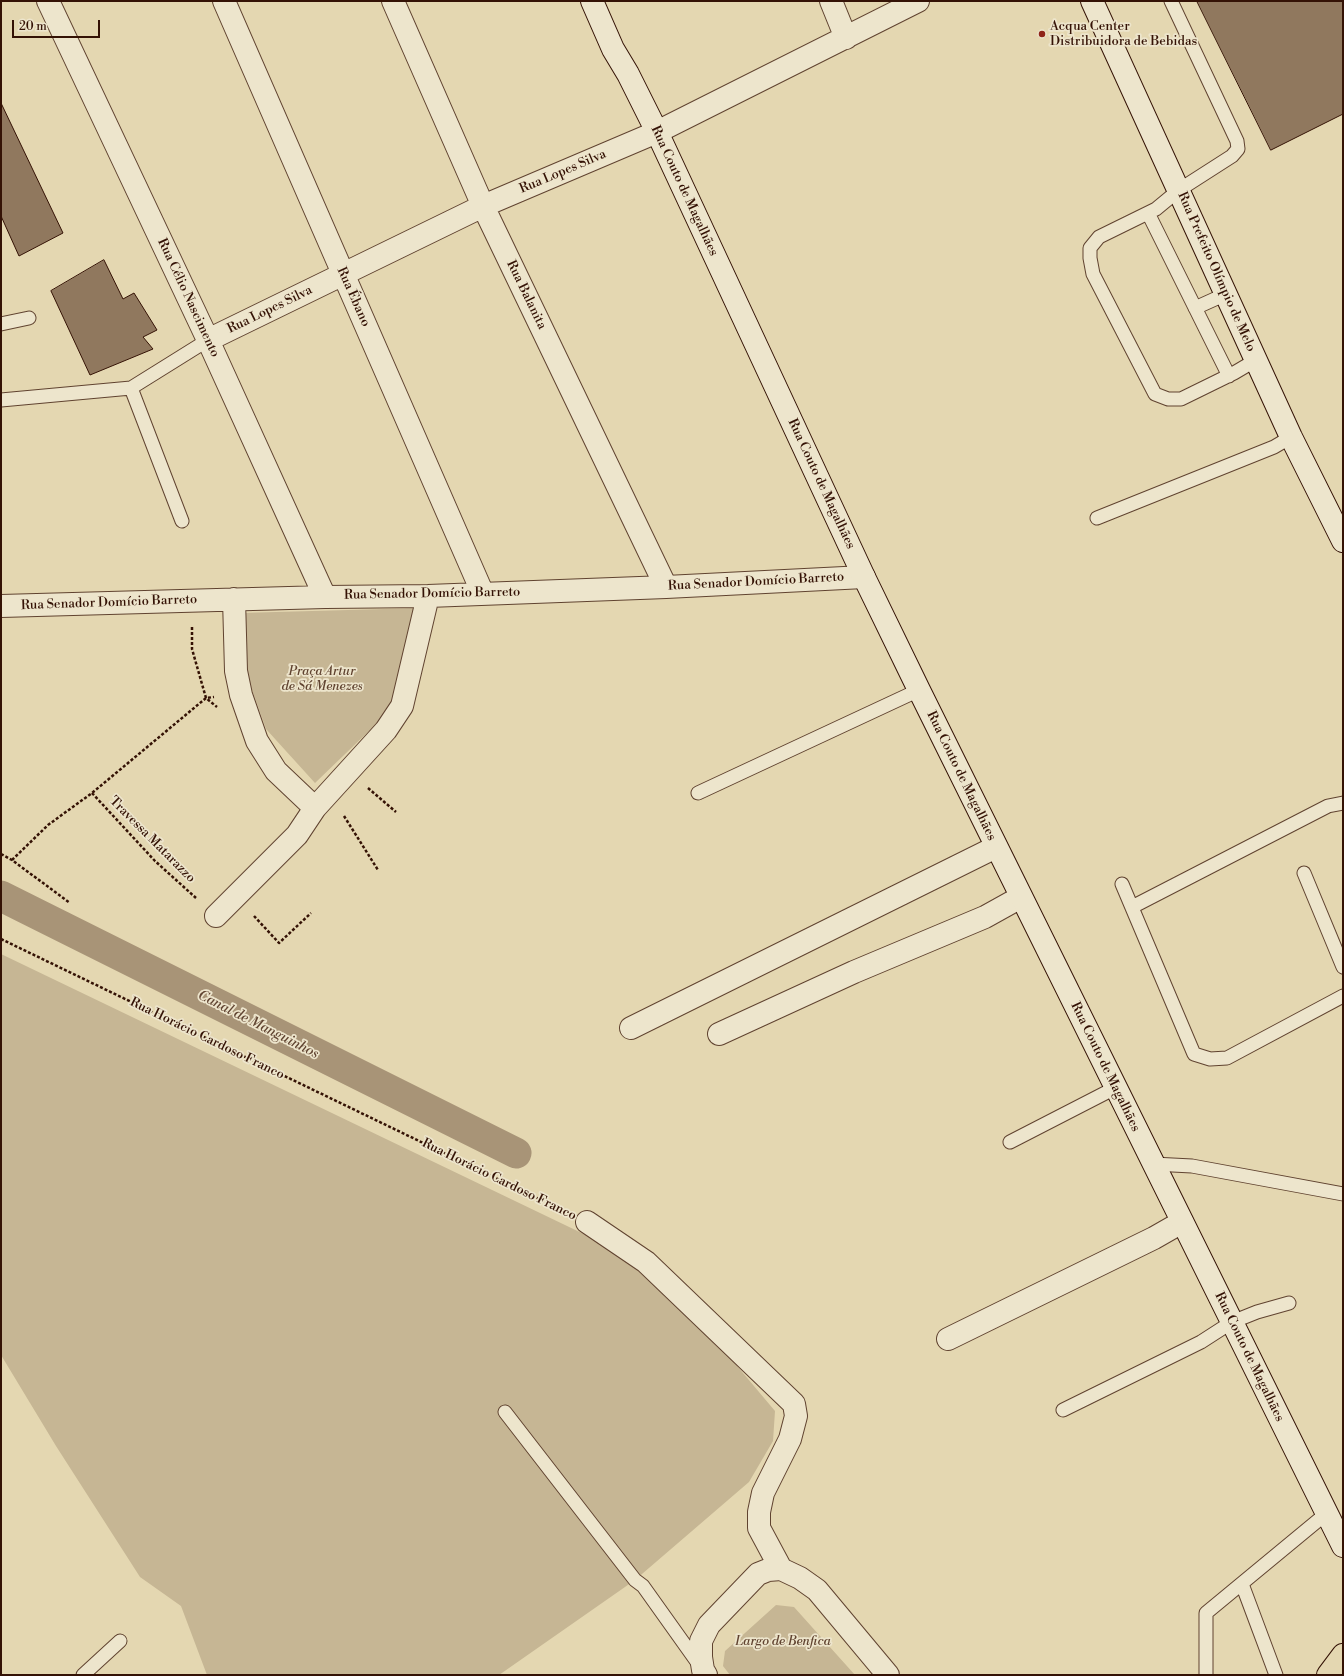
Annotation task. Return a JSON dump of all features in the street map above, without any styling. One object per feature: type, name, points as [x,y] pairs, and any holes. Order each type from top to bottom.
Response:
[{"type":"main road","points":[[1328,1675],[1343,1655]]},
{"type":"street","name":"Rua Célio Nascimento","points":[[48,1],[208,340],[325,597]]},
{"type":"street","name":"Rua Ébano","points":[[224,1],[483,594]]},
{"type":"street","name":"Rua Balanita","points":[[393,1],[483,206],[666,587]]},
{"type":"street","name":"Rua Couto de Magalhães","points":[[592,1],[613,49],[628,74],[657,132],[864,576],[919,690],[1115,1088],[1343,1545]]},
{"type":"street","points":[[831,1],[846,38]]},
{"type":"street","name":"Rua Lopes Silva","points":[[208,340],[483,206],[657,132],[918,1]]},
{"type":"street","name":"Rua Prefeito Olímpio de Melo","points":[[1092,1],[1291,437],[1340,527]]},
{"type":"street","name":"Rua Senador Domício Barreto","points":[[1,606],[234,599],[428,596],[666,587],[864,576]]},
{"type":"street","points":[[216,916],[297,835],[322,801],[386,730],[402,706],[428,596]]},
{"type":"street","points":[[234,599],[236,671],[241,695],[257,741],[276,771],[322,801]]},
{"type":"street","points":[[630,1028],[996,847]]},
{"type":"street","points":[[719,1034],[854,972],[984,917],[1021,898]]},
{"type":"street","name":"Rua Horácio Cardoso Franco","points":[[586,1222],[646,1262],[794,1404],[796,1416],[790,1439],[763,1493],[759,1512],[759,1528],[781,1569]]},
{"type":"street","points":[[948,1339],[1154,1238],[1182,1222]]},
{"type":"street","points":[[705,1673],[701,1657],[701,1641],[709,1625],[758,1574],[768,1570],[781,1569],[800,1578],[816,1590],[888,1675]]},
{"type":"lane","points":[[1171,1],[1237,141],[1238,149],[1232,156],[1179,190],[1156,209],[1099,237],[1090,248],[1093,274],[1155,394],[1168,399],[1182,399],[1229,376],[1256,360]]},
{"type":"lane","points":[[1148,213],[1229,376]]},
{"type":"lane","points":[[1195,308],[1226,294]]},
{"type":"lane","points":[[1,324],[28,318]]},
{"type":"lane","points":[[1,400],[131,388],[208,340]]},
{"type":"lane","points":[[131,388],[182,521]]},
{"type":"lane","points":[[1097,518],[1274,447],[1291,437]]},
{"type":"lane","points":[[698,793],[919,690]]},
{"type":"lane","points":[[1132,907],[1328,806],[1343,803]]},
{"type":"lane","points":[[1304,873],[1343,968]]},
{"type":"lane","points":[[1122,884],[1194,1054],[1210,1059],[1227,1058],[1343,996]]},
{"type":"lane","points":[[1010,1142],[1115,1088]]},
{"type":"lane","points":[[1153,1164],[1192,1166],[1343,1194]]},
{"type":"lane","points":[[1063,1410],[1201,1342],[1232,1322],[1257,1312],[1289,1303]]},
{"type":"lane","points":[[504,1412],[635,1580],[643,1586],[705,1673]]},
{"type":"lane","points":[[1206,1675],[1206,1613],[1327,1513]]},
{"type":"lane","points":[[1242,1584],[1276,1675]]},
{"type":"lane","points":[[82,1675],[120,1641]]},
{"type":"path","points":[[12,860],[48,825],[92,793],[206,698],[241,695]]},
{"type":"path","points":[[349,772],[396,812]]},
{"type":"path","name":"Travessa Matarazzo","points":[[92,793],[155,860],[216,916]]},
{"type":"path","points":[[322,801],[354,830],[378,870]]},
{"type":"path","points":[[1,854],[12,860],[70,903]]},
{"type":"path","points":[[236,896],[279,943],[311,913]]},
{"type":"path","name":"Rua Horácio Cardoso Franco","points":[[1,939],[586,1222]]},
{"type":"green space","name":"Praça Artur de Sá Menezes","points":[[420,608],[398,703],[315,783],[266,729],[247,676],[240,613]]},
{"type":"green space","points":[[1,954],[617,1250],[668,1284],[775,1411],[773,1441],[749,1482],[635,1580],[499,1675],[207,1675],[181,1606],[140,1577],[56,1446],[1,1355]]},
{"type":"green space","name":"Largo de Benfica","points":[[776,1605],[794,1607],[855,1675],[730,1675],[723,1666],[725,1651]]},
{"type":"building","points":[[1197,1],[1343,1],[1343,114],[1271,150]]},
{"type":"building","points":[[1,103],[63,233],[19,256],[1,216]]},
{"type":"building","points":[[104,260],[123,299],[134,293],[157,330],[143,337],[153,349],[90,375],[51,291]]},
{"type":"waterway","name":"Canal de Manguinhos","points":[[1,896],[516,1153]]},
{"type":"place","name":"Acqua Center Distribuidora de Bebidas","points":[[1042,34]]}]
